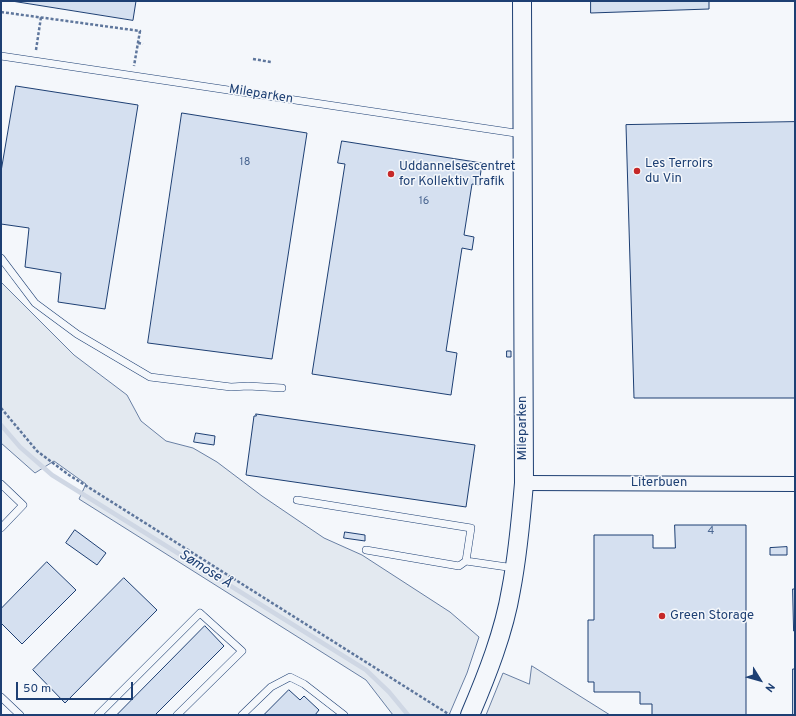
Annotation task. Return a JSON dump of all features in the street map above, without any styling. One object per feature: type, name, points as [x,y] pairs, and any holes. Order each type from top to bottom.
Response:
[{"type":"street","name":"Mileparken","points":[[470,715],[482,687],[511,592],[524,483],[522,1]]},
{"type":"street","name":"Literbuen","points":[[524,483],[795,484]]},
{"type":"lane","name":"Mileparken","points":[[1,56],[522,134]]},
{"type":"lane","points":[[1,258],[35,303],[77,334],[150,377],[231,388],[248,386],[282,388]]},
{"type":"lane","points":[[1,484],[23,505],[1,528]]},
{"type":"lane","points":[[297,500],[471,528],[466,561]]},
{"type":"lane","points":[[366,550],[459,566],[466,561],[515,568]]},
{"type":"lane","points":[[98,715],[200,613],[242,651],[177,715]]},
{"type":"lane","points":[[242,715],[271,687],[290,677],[304,684],[344,715]]},
{"type":"lane","points":[[1,697],[20,715]]},
{"type":"path","points":[[1,12],[140,31],[132,76]]},
{"type":"path","points":[[35,61],[41,17]]},
{"type":"path","points":[[138,43],[143,44]]},
{"type":"path","points":[[253,59],[271,62]]},
{"type":"path","points":[[1,408],[37,451],[69,475],[450,715]]},
{"type":"shaded area","points":[[1,282],[74,355],[127,395],[141,421],[166,441],[193,448],[217,462],[262,496],[324,538],[362,555],[450,612],[479,637],[467,673],[449,715],[393,715],[366,680],[79,499],[86,484],[54,461],[35,473],[1,443]]},
{"type":"shaded area","points":[[532,666],[610,715],[486,715],[503,673],[529,684]]},
{"type":"building","points":[[12,1],[136,1],[133,20]]},
{"type":"building","points":[[591,1],[709,1],[709,9],[591,13]]},
{"type":"building","points":[[16,86],[138,105],[105,309],[58,302],[61,273],[25,267],[29,228],[1,224],[1,172]]},
{"type":"building","points":[[182,113],[307,133],[272,359],[148,343]]},
{"type":"building","points":[[795,122],[795,398],[634,398],[626,125]]},
{"type":"building","points":[[342,141],[482,163],[479,185],[472,184],[464,235],[474,237],[472,250],[462,248],[446,351],[457,353],[451,395],[312,374],[345,164],[338,163]]},
{"type":"building","points":[[507,351],[511,351],[511,357],[507,357]]},
{"type":"building","points":[[256,414],[475,445],[466,507],[246,475],[254,416],[256,416]]},
{"type":"building","points":[[196,433],[215,436],[214,445],[194,442]]},
{"type":"building","points":[[675,525],[746,525],[746,715],[652,715],[652,704],[640,704],[640,692],[594,692],[594,682],[588,682],[588,620],[594,620],[594,535],[653,535],[653,548],[675,548]]},
{"type":"building","points":[[75,530],[106,553],[97,565],[66,543]]},
{"type":"building","points":[[345,532],[365,535],[365,541],[344,538]]},
{"type":"building","points":[[787,547],[787,555],[770,555],[770,548]]},
{"type":"building","points":[[47,562],[76,590],[22,644],[1,623],[1,609]]},
{"type":"building","points":[[124,578],[157,610],[65,703],[33,670]]},
{"type":"building","points":[[793,589],[795,589],[795,631],[794,631]]},
{"type":"building","points":[[205,626],[224,646],[155,715],[117,715]]},
{"type":"building","points":[[793,669],[795,669],[795,715],[793,715]]},
{"type":"building","points":[[289,690],[300,700],[304,696],[319,710],[315,715],[264,715]]},
{"type":"waterway","name":"Sømose Å","points":[[1,425],[20,447],[52,475],[366,670],[389,692],[408,715]]},
{"type":"place","name":"Les Terroirs du Vin","points":[[637,171]]},
{"type":"place","name":"Uddannelsescentret for Kollektiv Trafik","points":[[391,174]]},
{"type":"place","name":"Green Storage","points":[[662,616]]}]
